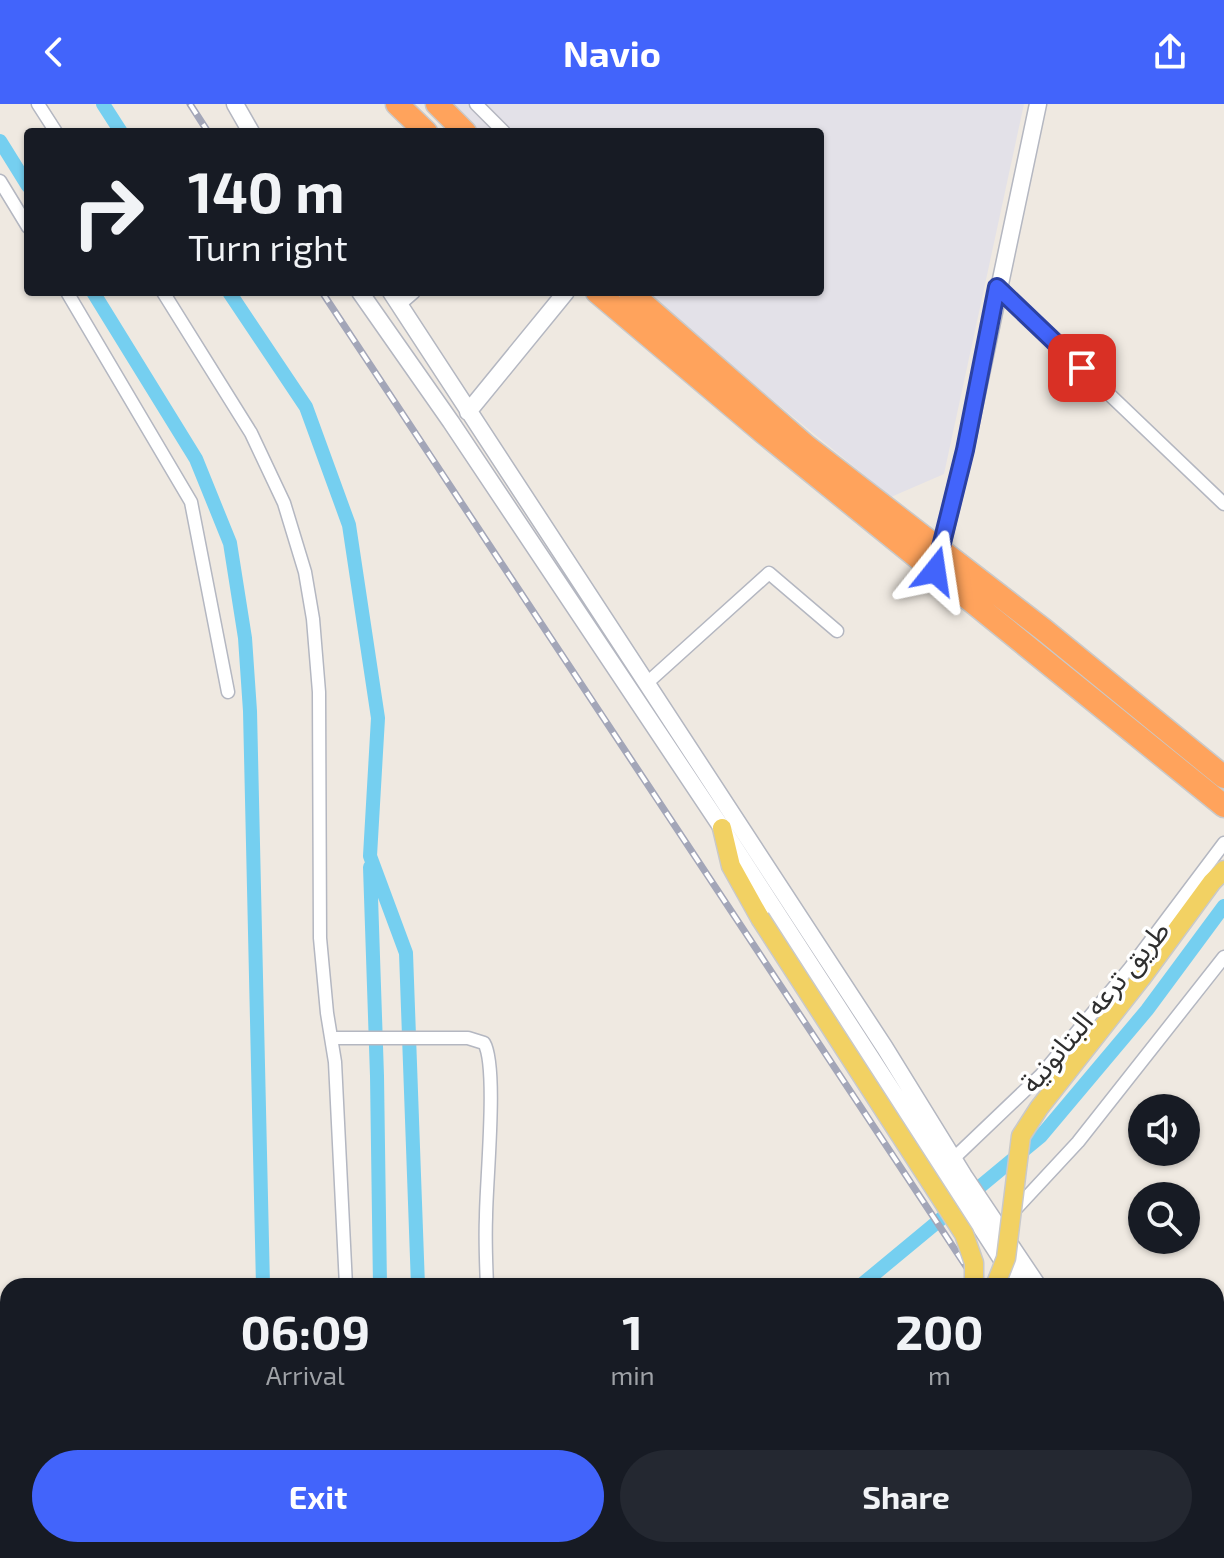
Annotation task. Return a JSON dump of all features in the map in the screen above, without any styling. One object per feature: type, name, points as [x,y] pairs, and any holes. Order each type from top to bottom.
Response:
[{"type":"highway","points":[[397,104],[422,128]]},
{"type":"highway","points":[[437,104],[461,128]]},
{"type":"highway","points":[[602,296],[711,390],[1224,777]]},
{"type":"highway","points":[[635,296],[1224,806]]},
{"type":"main road","points":[[235,104],[249,128]]},
{"type":"main road","points":[[938,560],[965,450],[1038,104]]},
{"type":"main road","points":[[363,296],[460,435],[979,1210],[1015,1278]]},
{"type":"main road","points":[[468,412],[563,296]]},
{"type":"main road","points":[[395,298],[876,1035],[953,1159],[958,1180]]},
{"type":"main road","points":[[722,828],[731,866],[760,918],[964,1234],[974,1263],[974,1278]]},
{"type":"main road","points":[[998,1278],[1006,1258],[1021,1136],[1039,1108],[1224,870]]},
{"type":"main road","points":[[979,1210],[999,1227],[1033,1278]]},
{"type":"street","points":[[38,104],[53,128]]},
{"type":"street","points":[[476,104],[500,128]]},
{"type":"street","points":[[0,181],[24,220]]},
{"type":"street","points":[[997,287],[1224,504]]},
{"type":"street","points":[[69,296],[191,502],[228,692]]},
{"type":"street","points":[[165,296],[251,433],[284,503],[305,572],[313,619],[319,692],[320,938],[341,1168],[346,1278]]},
{"type":"street","points":[[647,683],[769,573],[837,631]]},
{"type":"street","name":"طريق ترعه البتانونية","points":[[953,1159],[1041,1075],[1130,968],[1224,843]]},
{"type":"street","points":[[999,1227],[1078,1142],[1224,957]]},
{"type":"street","points":[[331,1038],[468,1038],[484,1043],[490,1056],[487,1278]]},
{"type":"shaded area","points":[[446,104],[1024,104],[944,474],[891,497],[646,296],[824,296],[824,128],[471,128]]},
{"type":"waterway","points":[[103,104],[118,128]]},
{"type":"waterway","points":[[0,141],[24,180]]},
{"type":"waterway","points":[[95,296],[196,459],[230,543],[245,638],[250,711],[263,1278]]},
{"type":"waterway","points":[[232,296],[306,407],[349,525],[378,718],[370,856],[406,953],[418,1278]]},
{"type":"waterway","points":[[370,867],[380,1278]]},
{"type":"waterway","points":[[870,1278],[1041,1136],[1147,1010],[1224,906]]},
{"type":"railway","points":[[190,104],[205,128]]},
{"type":"railway","points":[[325,296],[974,1278]]},
{"type":"route","points":[[935,571],[965,450],[997,287],[1082,368]]}]
